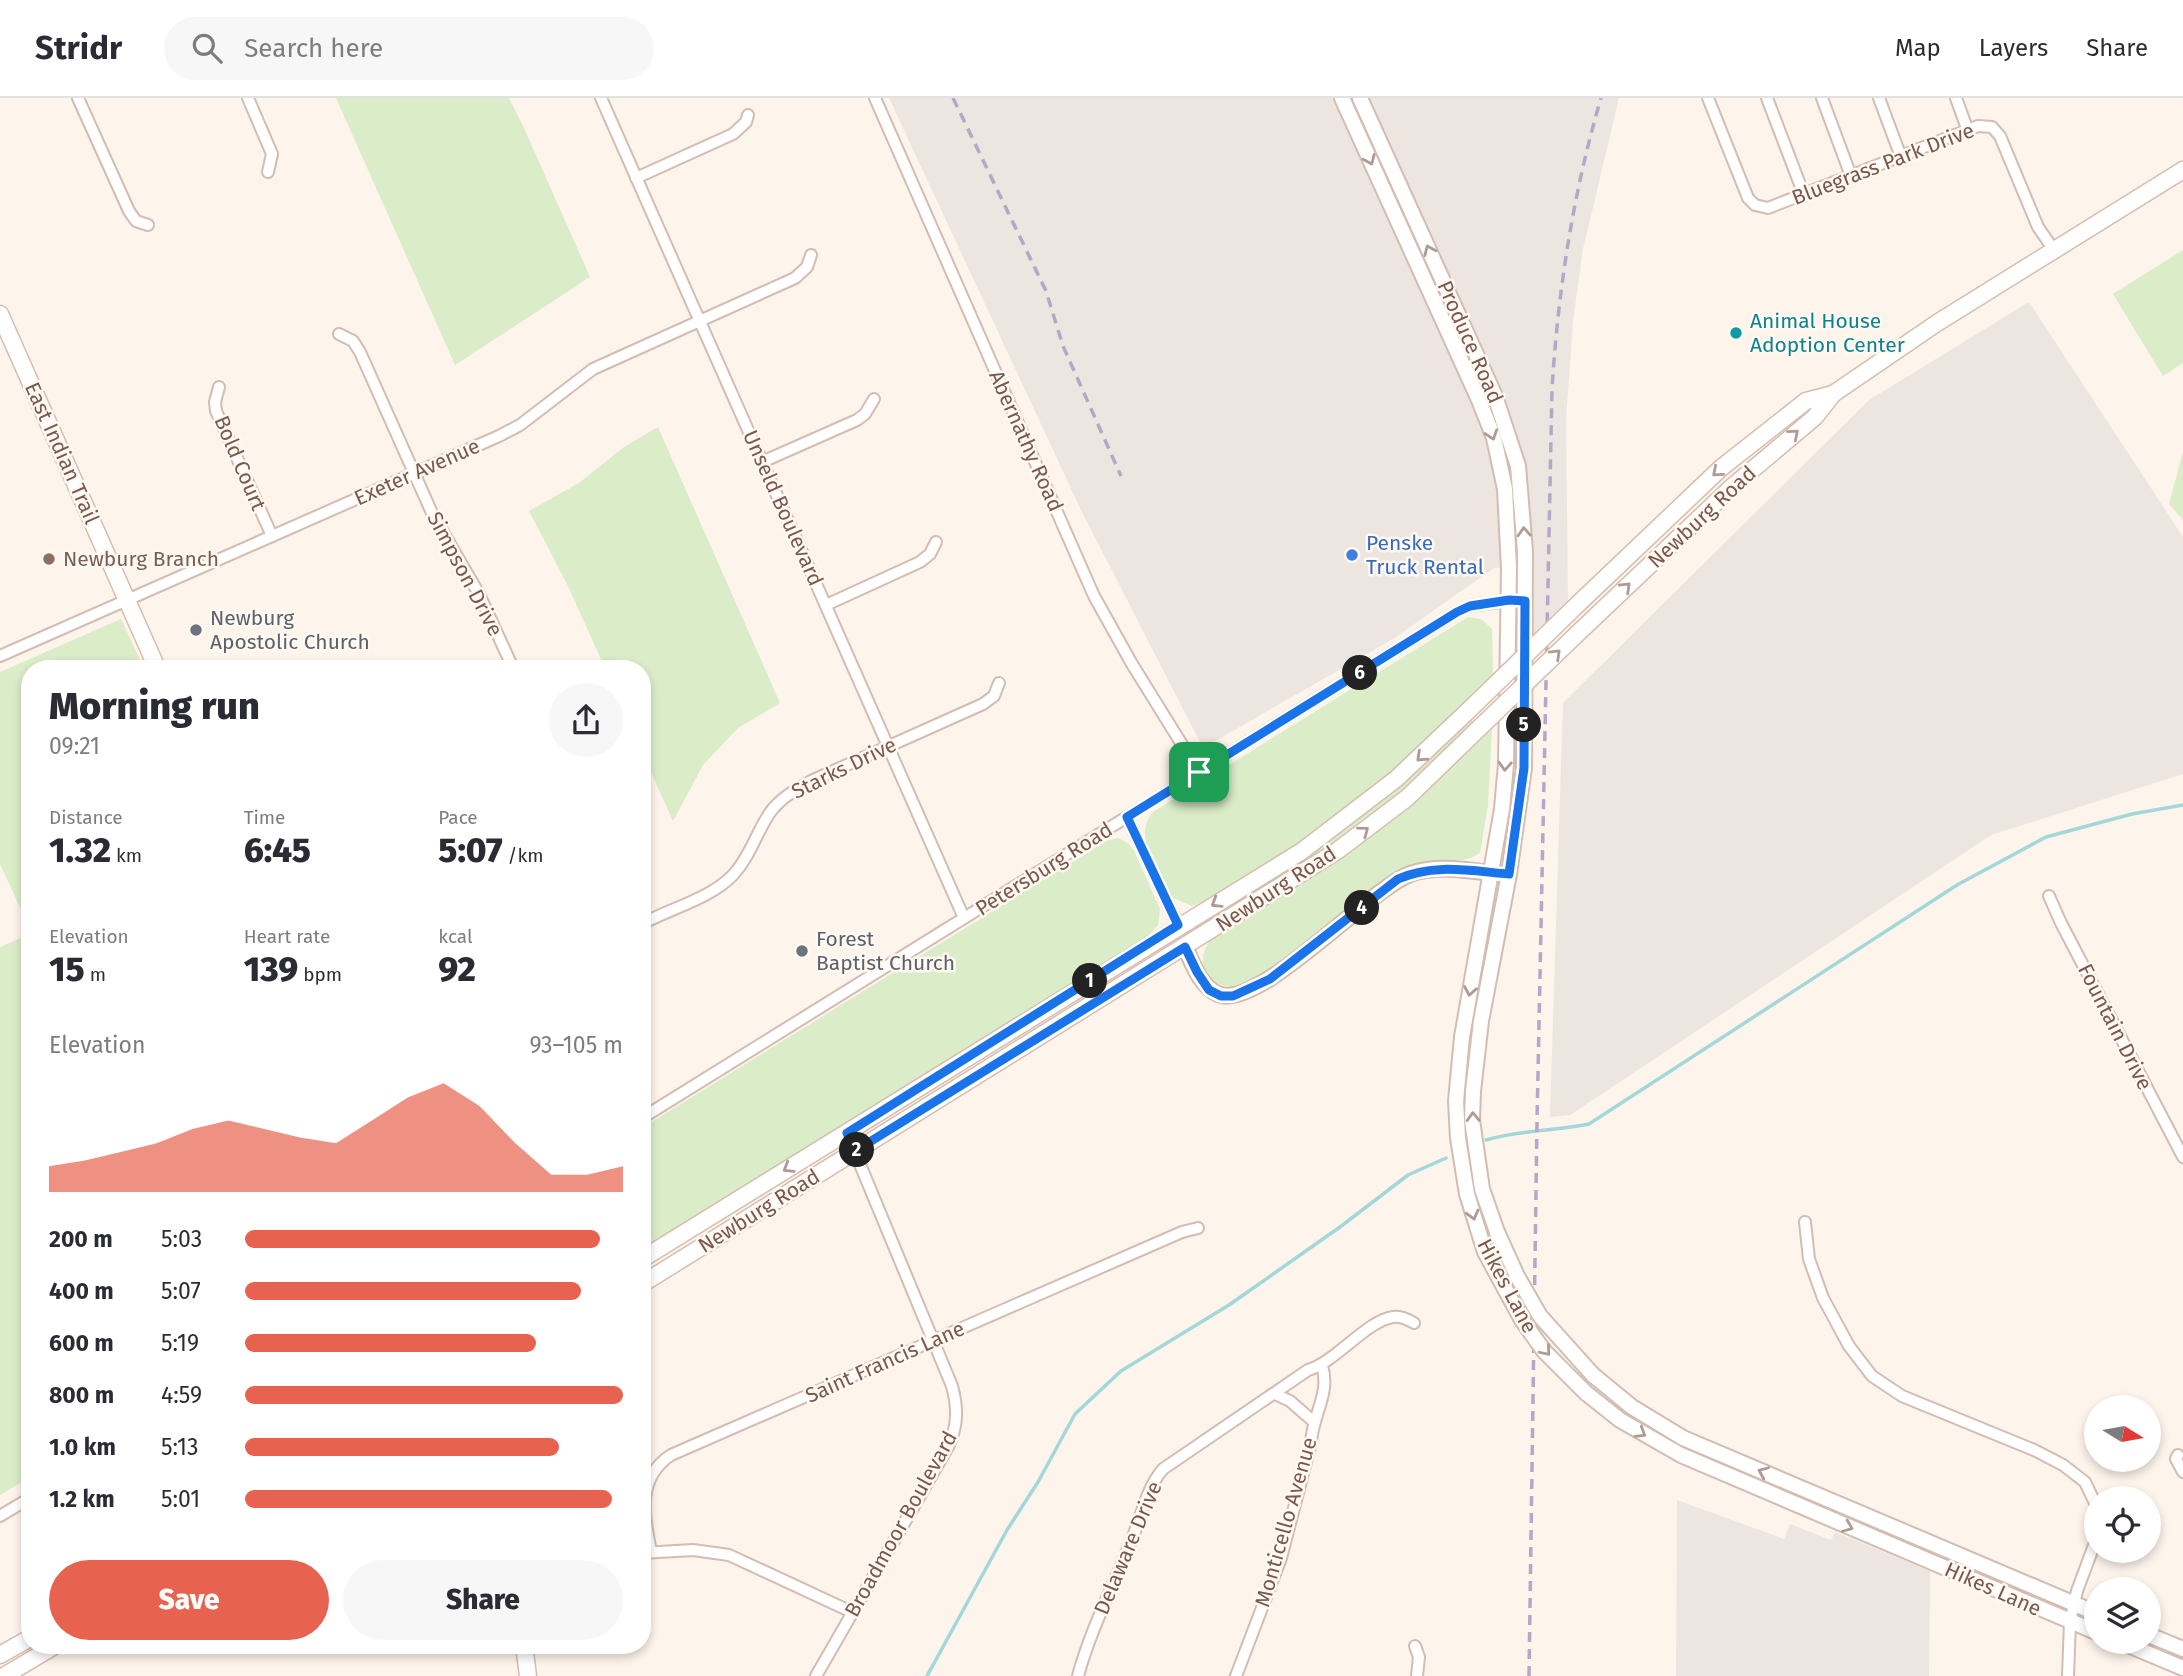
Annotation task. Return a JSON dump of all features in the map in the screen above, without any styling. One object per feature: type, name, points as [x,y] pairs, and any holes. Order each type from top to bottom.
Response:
[{"type":"main road","name":"Newburg Road","points":[[651,1278],[1337,851],[1407,798],[1733,486],[1815,417],[1833,394],[1937,323],[2183,170]]},
{"type":"main road","name":"East Indian Trail","points":[[0,314],[153,660]]},
{"type":"main road","name":"Newburg Road","points":[[651,1253],[1178,925],[1302,851],[1396,779],[1721,468],[1806,401],[1833,394]]},
{"type":"main road","points":[[0,1656],[21,1643]]},
{"type":"main road","points":[[4,1676],[41,1654]]},
{"type":"main road","points":[[525,1654],[528,1676]]},
{"type":"street","points":[[78,98],[129,211],[136,221],[148,225]]},
{"type":"street","points":[[248,98],[272,154],[268,172]]},
{"type":"street","name":"Unseld Boulevard","points":[[601,98],[964,918]]},
{"type":"street","name":"Abernathy Road","points":[[875,98],[1094,596],[1132,664],[1199,772]]},
{"type":"street","name":"Produce Road","points":[[1342,98],[1448,329],[1494,438],[1507,507],[1509,600]]},
{"type":"street","name":"Produce Road","points":[[1360,98],[1495,396],[1507,429],[1518,466],[1522,501],[1525,601]]},
{"type":"street","name":"Bluegrass Park Drive","points":[[1708,98],[1750,201],[1768,208],[1968,131],[1984,126],[1996,130],[2038,227],[2054,250]]},
{"type":"street","points":[[1767,98],[1804,195]]},
{"type":"street","points":[[1822,98],[1851,176]]},
{"type":"street","points":[[1879,98],[1900,157]]},
{"type":"street","points":[[1956,98],[1968,131]]},
{"type":"street","points":[[636,178],[733,134],[746,122],[748,115]]},
{"type":"street","name":"Exeter Avenue","points":[[0,656],[520,425],[593,369],[795,278],[807,267],[811,255]]},
{"type":"street","name":"Simpson Drive","points":[[339,334],[353,341],[360,352],[444,536],[479,594],[509,660]]},
{"type":"street","name":"Bold Court","points":[[219,387],[216,411],[272,537]]},
{"type":"street","points":[[762,462],[857,420],[865,414],[874,399]]},
{"type":"street","points":[[826,605],[920,562],[930,554],[936,542]]},
{"type":"street","name":"Petersburg Road","points":[[651,1112],[1457,612],[1470,606],[1509,600],[1525,601]]},
{"type":"street","name":"Hikes Lane","points":[[1509,600],[1506,764],[1502,809],[1462,1037],[1456,1101],[1458,1138],[1468,1194],[1485,1251],[1522,1320],[1544,1351],[1586,1393],[1620,1420],[1681,1455],[2084,1627]]},
{"type":"street","name":"Hikes Lane","points":[[1525,601],[1524,768],[1509,874],[1481,1021],[1472,1121],[1482,1189],[1517,1276],[1540,1316],[1593,1375],[1632,1407],[1683,1438],[2084,1609]]},
{"type":"street","name":"Starks Drive","points":[[651,919],[703,895],[727,880],[745,860],[769,814],[791,792],[983,704],[994,696],[999,683]]},
{"type":"street","points":[[1127,817],[1178,925]]},
{"type":"street","points":[[1185,947],[1209,990],[1221,996],[1233,996],[1270,979],[1398,879],[1432,869],[1509,874]]},
{"type":"street","name":"Fountain Drive","points":[[2049,896],[2183,1157]]},
{"type":"street","name":"Broadmoor Boulevard","points":[[816,1676],[947,1447],[956,1426],[957,1413],[952,1386],[847,1133]]},
{"type":"street","points":[[1805,1222],[1809,1259],[1823,1298],[1849,1346],[1872,1376],[1902,1396],[2034,1450],[2063,1465],[2087,1486]]},
{"type":"street","name":"Saint Francis Lane","points":[[651,1476],[664,1460],[1182,1232],[1198,1228]]},
{"type":"street","name":"Delaware Drive","points":[[1078,1676],[1096,1622],[1133,1538],[1154,1479],[1172,1462],[1308,1370],[1322,1366],[1336,1353],[1387,1319],[1399,1317],[1414,1323]]},
{"type":"street","name":"Monticello Avenue","points":[[1236,1676],[1281,1558],[1326,1379],[1322,1366]]},
{"type":"street","points":[[1275,1394],[1290,1401],[1314,1422]]},
{"type":"street","points":[[2178,1455],[2176,1459],[2183,1472]]},
{"type":"street","points":[[0,1516],[21,1503]]},
{"type":"street","points":[[651,1552],[693,1550],[729,1556],[854,1613]]},
{"type":"street","points":[[2068,1676],[2070,1622],[2088,1563]]},
{"type":"street","points":[[2161,1640],[2183,1649]]},
{"type":"street","points":[[1415,1646],[1419,1657],[1417,1676]]},
{"type":"street","points":[[2149,1654],[2183,1668]]},
{"type":"shaded area","points":[[889,98],[1619,98],[1583,249],[1573,321],[1566,420],[1568,601],[1531,637],[1533,568],[1494,568],[1393,639],[1203,748],[1081,510]]},
{"type":"shaded area","points":[[2029,302],[2183,537],[2183,774],[1991,835],[1570,1115],[1550,1117],[1563,703],[1869,400]]},
{"type":"shaded area","points":[[1677,1500],[1784,1539],[1790,1524],[1831,1540],[1835,1532],[1930,1571],[1929,1676],[1676,1676]]},
{"type":"green space","points":[[336,98],[509,98],[590,277],[455,365]]},
{"type":"green space","points":[[2183,250],[2183,363],[2163,376],[2113,294]]},
{"type":"green space","points":[[658,427],[780,703],[738,728],[703,765],[673,821],[651,772],[651,660],[601,660],[567,584],[529,511],[579,483],[624,447]]},
{"type":"green space","points":[[2183,452],[2183,520],[2169,504]]},
{"type":"green space","points":[[1468,617],[1481,619],[1492,629],[1493,674],[1403,763],[1332,821],[1207,900],[1192,906],[1171,897],[1154,866],[1146,843],[1147,821],[1153,812]]},
{"type":"green space","points":[[121,619],[140,660],[27,660]]},
{"type":"green space","points":[[21,663],[21,910],[0,864],[0,672]]},
{"type":"green space","points":[[1468,721],[1474,721],[1469,729],[1387,806],[1322,853],[1208,925],[1204,917]]},
{"type":"green space","points":[[1492,729],[1488,805],[1480,853],[1460,860],[1421,864],[1390,878],[1245,986],[1232,987],[1212,980],[1203,965],[1203,955],[1215,934],[1310,875],[1427,791]]},
{"type":"green space","points":[[1118,838],[1128,843],[1160,909],[1158,925],[1147,937],[651,1246],[651,1122],[1106,841]]},
{"type":"green space","points":[[21,938],[21,1482],[0,1495],[0,947]]},
{"type":"waterway","points":[[1486,1140],[1589,1124],[1957,885],[2046,837],[2132,814],[2183,805]]},
{"type":"waterway","points":[[927,1676],[1007,1530],[1038,1482],[1075,1414],[1121,1371],[1229,1305],[1340,1227],[1408,1175],[1446,1158]]},
{"type":"railway","points":[[953,98],[1046,291],[1063,346],[1121,476]]},
{"type":"railway","points":[[1529,1676],[1552,389],[1568,242],[1582,170],[1601,98]]},
{"type":"place","name":"Animal House Adoption Center","points":[[1736,333]]},
{"type":"place","name":"Penske Truck Rental","points":[[1352,555]]},
{"type":"place","name":"Newburg Branch","points":[[49,559]]},
{"type":"place","name":"Newburg Apostolic Church","points":[[196,630]]},
{"type":"place","name":"Forest Baptist Church","points":[[802,951]]},
{"type":"route","points":[[1509,600],[1525,601],[1524,768],[1509,874],[1432,869],[1398,879],[1270,979],[1233,996],[1221,996],[1209,990],[1185,947],[855,1151],[847,1133],[1178,925],[1127,817],[1199,772],[1457,612],[1470,606],[1509,600]]}]
